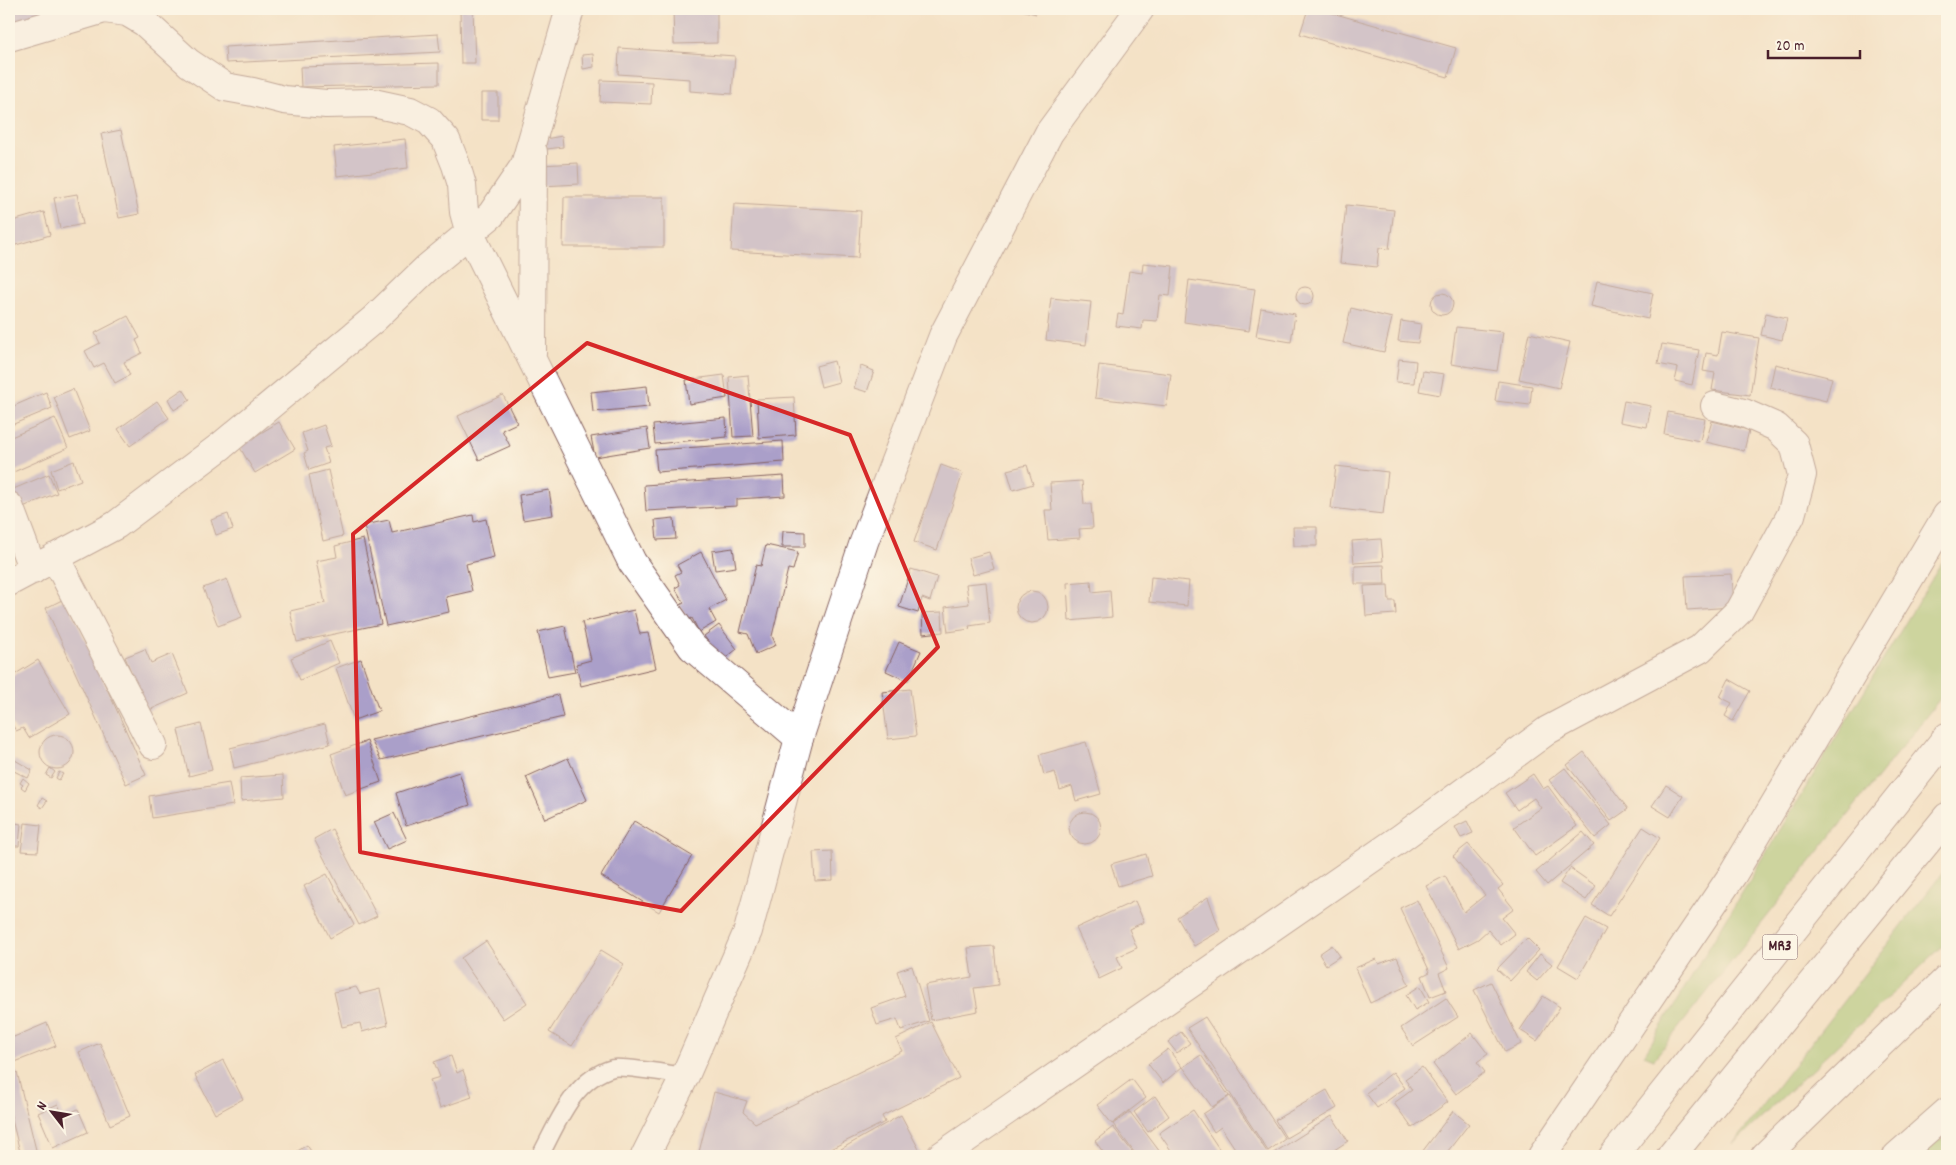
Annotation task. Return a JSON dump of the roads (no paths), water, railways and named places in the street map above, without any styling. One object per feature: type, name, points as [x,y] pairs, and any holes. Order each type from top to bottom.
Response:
[{"type":"main road","points":[[9,37],[104,9],[126,12],[144,22],[189,63],[225,87],[284,100],[326,104],[373,103],[410,111],[429,121],[446,140],[456,165],[462,185],[464,212],[470,234],[493,284],[532,358],[632,562],[692,647],[799,738]]},
{"type":"main road","points":[[9,582],[116,525],[221,446],[374,319],[427,268],[491,215],[525,165],[534,140],[570,9]]},
{"type":"main road","points":[[645,1156],[686,1076],[748,931],[799,738],[864,542],[943,336],[1049,133],[1140,9]]},
{"type":"main road","points":[[532,358],[534,140]]},
{"type":"main road","points":[[941,1156],[1401,838],[1548,730],[1700,649],[1738,611],[1791,515],[1802,475],[1794,444],[1776,427],[1744,413],[1715,406]]},
{"type":"main road","points":[[9,506],[153,745]]},
{"type":"main road","points":[[1542,1156],[1733,874],[1947,515]]},
{"type":"main road","name":"MR3","points":[[1613,1156],[1947,737]]},
{"type":"main road","points":[[1671,1156],[1947,816]]},
{"type":"main road","points":[[1765,1156],[1947,979]]},
{"type":"main road","points":[[1898,1156],[1947,1112]]},
{"type":"lane","points":[[540,1156],[569,1102],[587,1080],[615,1068],[686,1076]]}]
